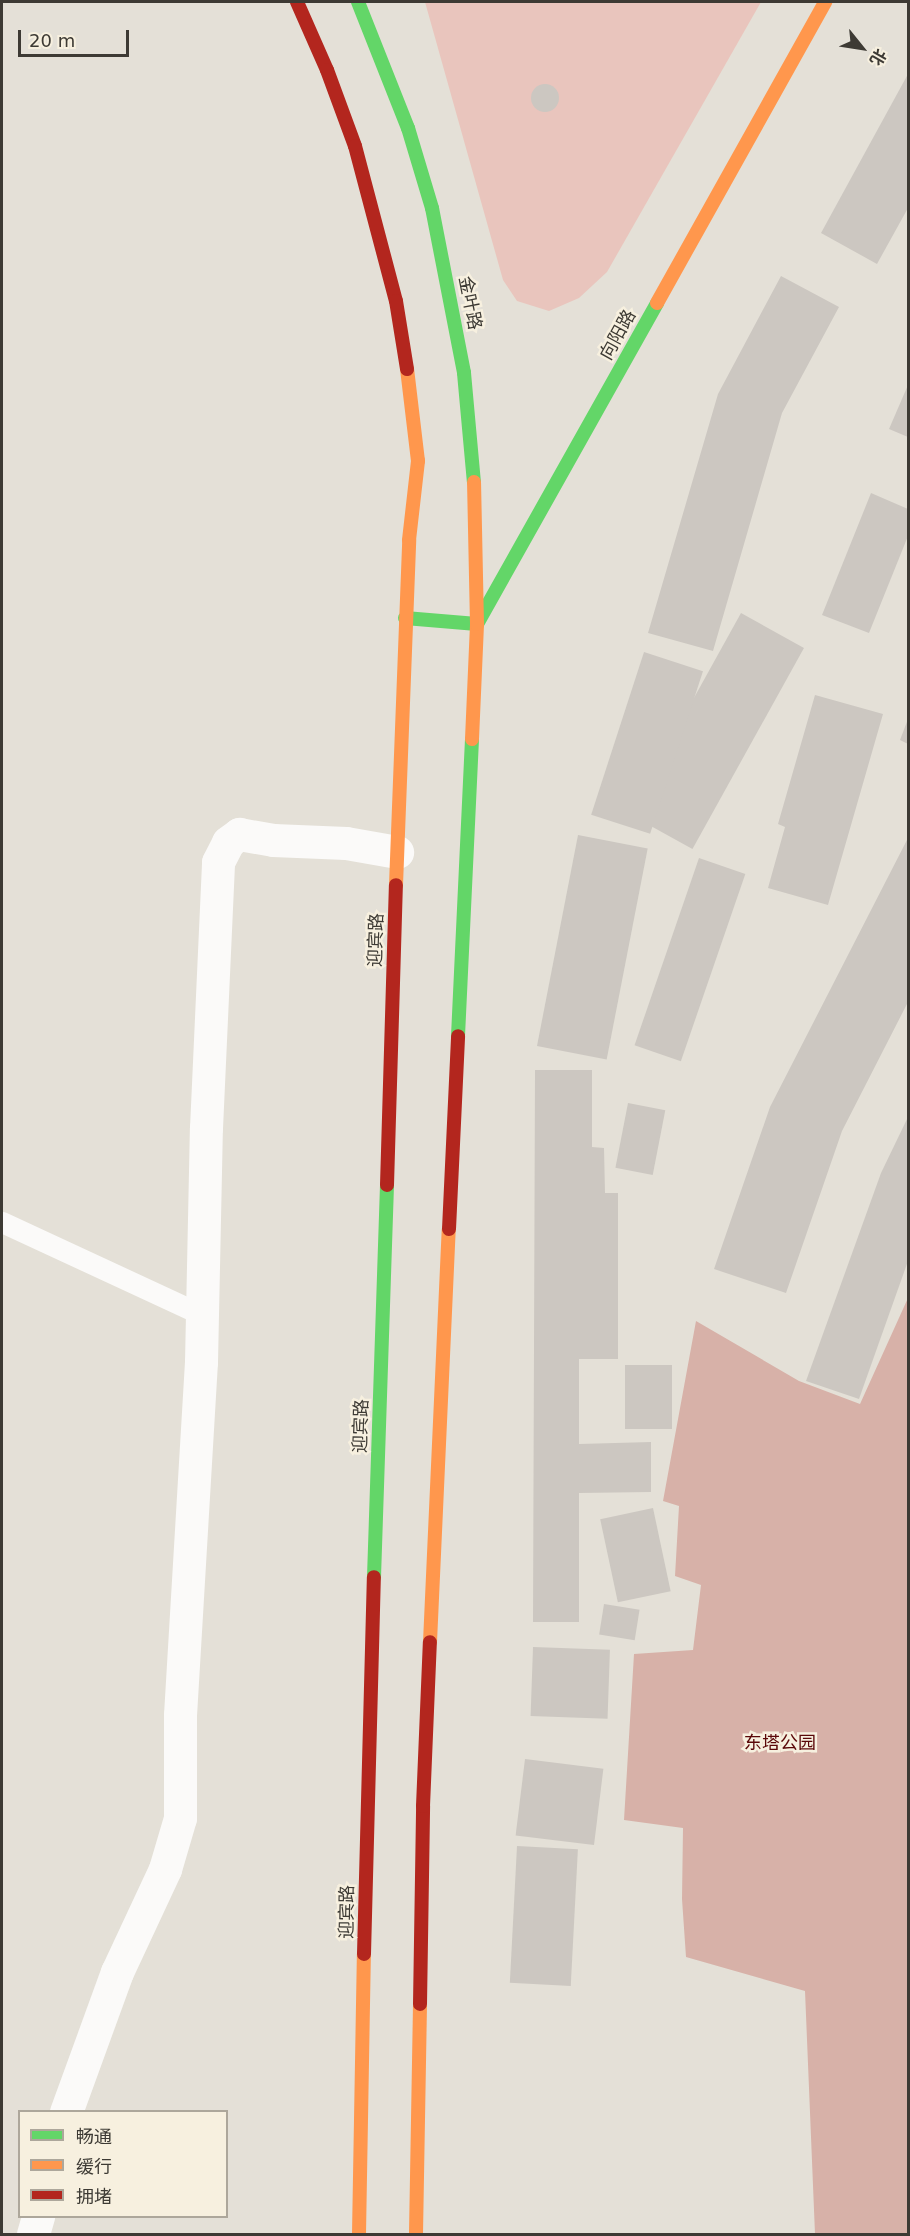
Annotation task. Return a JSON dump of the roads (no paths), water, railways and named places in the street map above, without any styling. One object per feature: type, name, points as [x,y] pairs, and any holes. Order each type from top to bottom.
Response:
[{"type":"main road","points":[[297,2],[327,70],[355,146],[396,301],[409,381],[418,461],[409,540],[405,618],[477,624],[423,1806],[416,2235]]},
{"type":"main road","name":"金叶路","points":[[358,2],[408,128],[432,208],[450,290],[464,373],[473,456],[477,540],[477,624]]},
{"type":"main road","name":"向阳路","points":[[477,624],[825,2]]},
{"type":"main road","name":"迎宾路","points":[[359,2235],[367,1794],[405,618]]},
{"type":"street","points":[[67,2110],[117,1972],[165,1869],[180,1818],[180,1715],[202,1315],[218,862],[228,842],[239,834],[273,840],[346,843],[396,852]]},
{"type":"street","points":[[33,2235],[38,2218]]},
{"type":"lane","points":[[2,1222],[202,1315]]},
{"type":"park label","name":"东塔公园","points":[[780,1743]]}]
